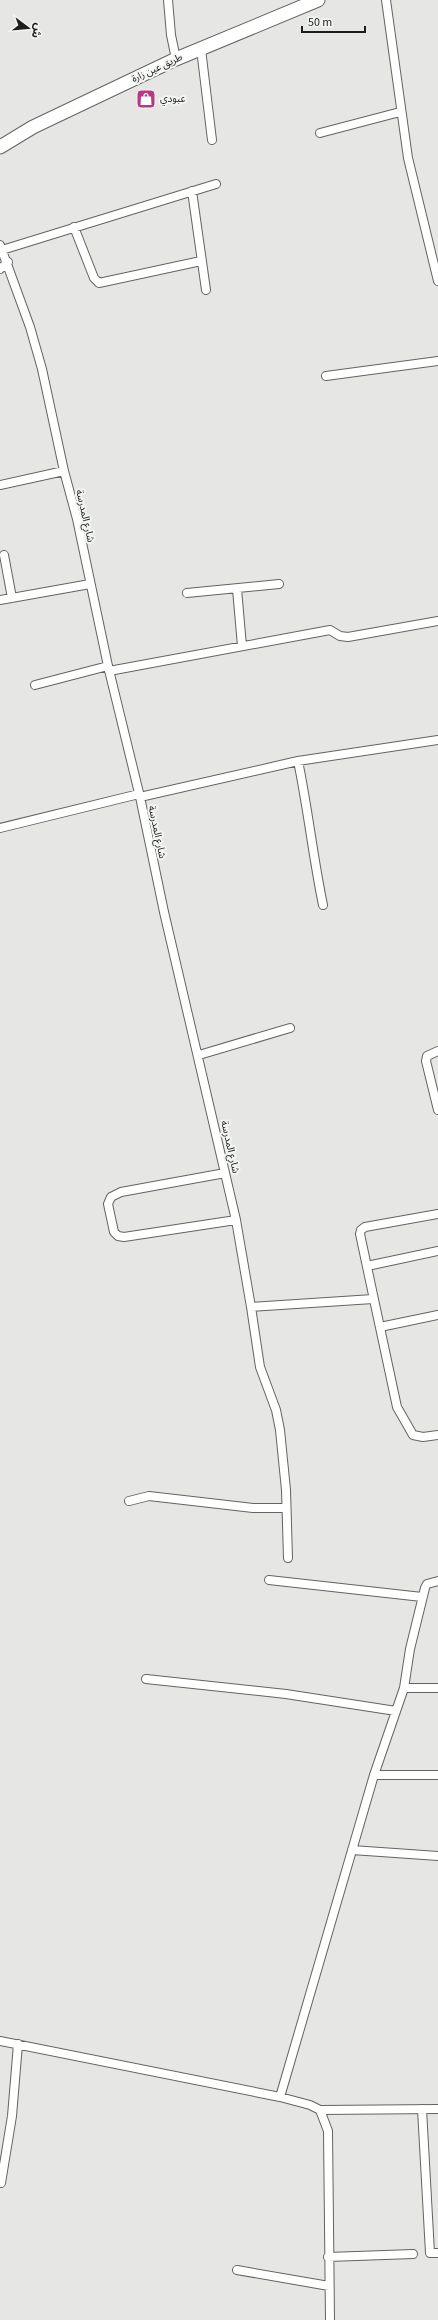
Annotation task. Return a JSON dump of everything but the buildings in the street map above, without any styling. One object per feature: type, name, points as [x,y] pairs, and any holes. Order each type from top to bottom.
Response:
[{"type":"main road","name":"طريق عين زارة","points":[[0,147],[33,127],[176,59],[318,0]]},
{"type":"street","points":[[168,0],[171,35],[176,59]]},
{"type":"street","points":[[386,0],[400,112],[417,202],[438,281]]},
{"type":"street","points":[[201,49],[212,140]]},
{"type":"street","points":[[320,133],[400,112]]},
{"type":"street","points":[[1,247],[74,228],[216,184]]},
{"type":"street","points":[[192,191],[206,290]]},
{"type":"street","points":[[74,228],[94,278],[99,283],[201,261]]},
{"type":"street","name":"شارع المدرسة","points":[[1,247],[8,262],[42,369],[64,471],[77,519],[108,669],[139,795],[164,912],[199,1055],[236,1220],[260,1367],[276,1410],[280,1430],[286,1490],[288,1558]]},
{"type":"street","points":[[0,269],[8,262]]},
{"type":"street","points":[[326,376],[438,361]]},
{"type":"street","points":[[0,485],[64,471]]},
{"type":"street","points":[[4,555],[12,598]]},
{"type":"street","points":[[0,600],[90,584]]},
{"type":"street","points":[[187,593],[279,584]]},
{"type":"street","points":[[237,589],[242,646]]},
{"type":"street","points":[[34,685],[108,669],[330,630],[340,636],[348,637],[438,621]]},
{"type":"street","points":[[0,828],[139,795],[298,761],[438,740]]},
{"type":"street","points":[[298,761],[307,804],[313,856],[323,905]]},
{"type":"street","points":[[199,1055],[290,1028]]},
{"type":"street","points":[[438,1051],[427,1056],[426,1061],[438,1110]]},
{"type":"street","points":[[225,1173],[121,1192],[112,1197],[108,1204],[114,1232],[118,1236],[124,1237],[236,1220]]},
{"type":"street","points":[[438,1214],[361,1230],[360,1234],[399,1412],[413,1434],[423,1437],[438,1435]]},
{"type":"street","points":[[367,1266],[438,1251]]},
{"type":"street","points":[[251,1307],[374,1299]]},
{"type":"street","points":[[380,1327],[438,1315]]},
{"type":"street","points":[[130,1501],[149,1496],[253,1508],[286,1508]]},
{"type":"street","points":[[269,1580],[422,1597]]},
{"type":"street","points":[[280,2097],[374,1775],[404,1688],[422,1597],[427,1584],[438,1581]]},
{"type":"street","points":[[146,1679],[286,1694],[396,1711]]},
{"type":"street","points":[[404,1688],[438,1688]]},
{"type":"street","points":[[374,1775],[438,1775]]},
{"type":"street","points":[[352,1850],[438,1856]]},
{"type":"street","points":[[0,2041],[280,2097],[310,2105],[320,2110],[438,2109]]},
{"type":"street","points":[[0,2183],[12,2116],[18,2044]]},
{"type":"street","points":[[422,2109],[430,2253],[438,2253]]},
{"type":"street","points":[[320,2110],[328,2131],[328,2257],[330,2320]]},
{"type":"street","points":[[328,2257],[413,2254]]},
{"type":"street","points":[[238,2270],[329,2286]]},
{"type":"place","name":"عبودي","points":[[146,99]]}]
